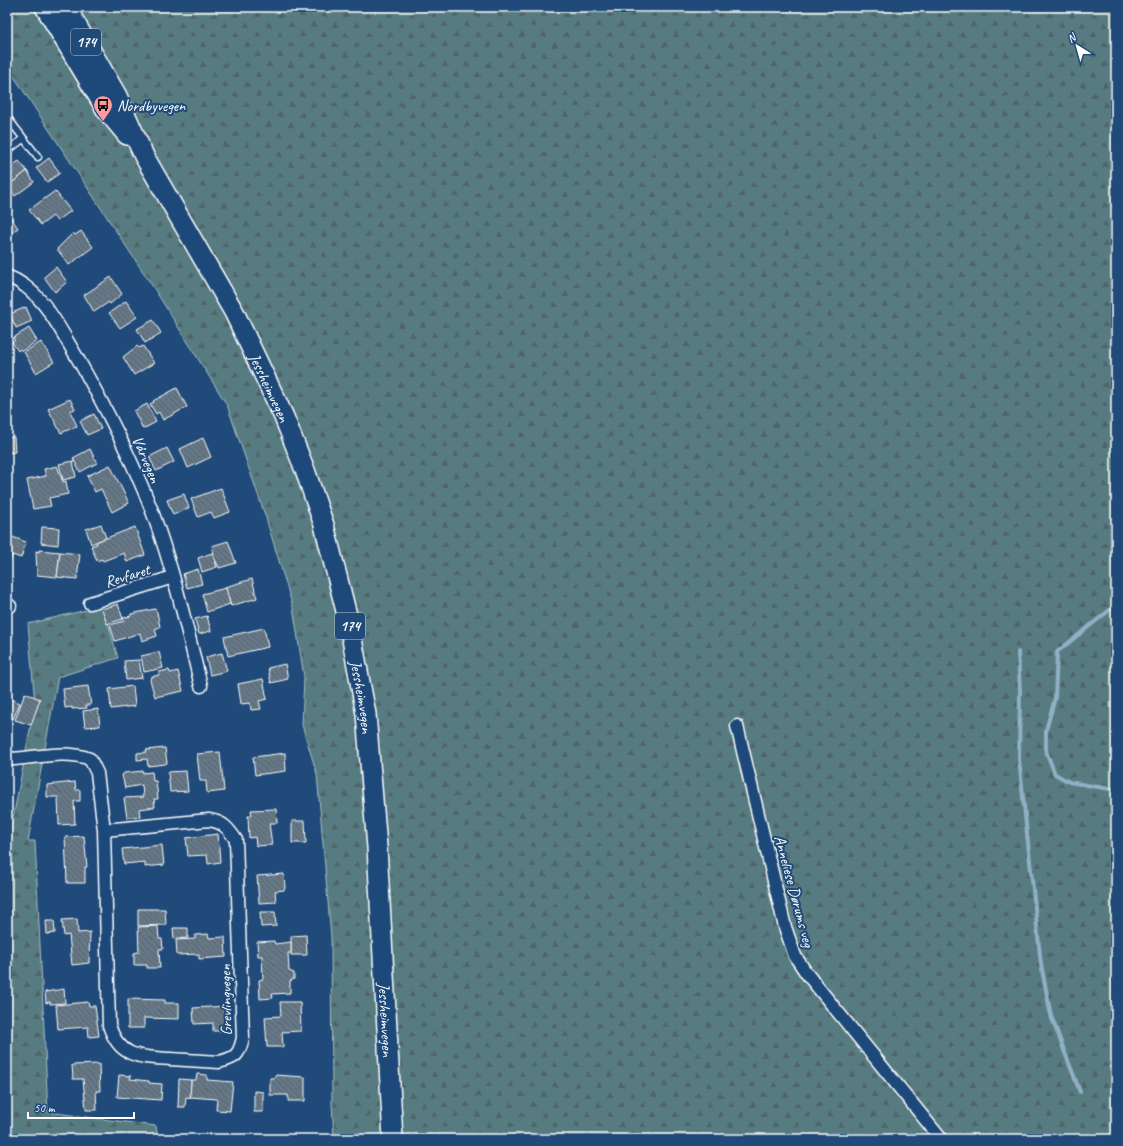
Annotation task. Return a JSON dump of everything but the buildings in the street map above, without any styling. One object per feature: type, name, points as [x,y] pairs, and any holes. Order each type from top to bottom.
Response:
[{"type":"main road","name":"Jessheimvegen","points":[[45,7],[107,111],[144,156]]},
{"type":"main road","name":"Jessheimvegen","points":[[66,7],[117,96],[144,156],[234,312],[260,364],[284,417],[305,470],[337,574],[349,623],[366,714],[377,847],[393,1139]]},
{"type":"street","name":"Vårvegen","points":[[7,276],[18,280],[37,296],[54,318],[116,428],[152,512],[173,577],[201,686]]},
{"type":"street","name":"Revfaret","points":[[90,603],[173,577]]},
{"type":"street","name":"Anneliese Dørums veg","points":[[737,726],[785,927],[795,956],[807,974],[940,1138]]},
{"type":"street","name":"Grevlingvegen","points":[[7,757],[14,759],[67,754],[82,756],[90,759],[97,773],[104,830],[109,1025],[112,1036],[120,1046],[138,1057],[219,1062],[232,1059],[240,1051],[243,1038],[236,840],[228,828],[220,822],[208,820],[104,830]]},
{"type":"lane","points":[[7,116],[38,158]]},
{"type":"lane","points":[[7,151],[24,138]]},
{"type":"green space","points":[[7,7],[1116,7],[1116,1139],[334,1139],[332,1103],[331,937],[317,774],[302,725],[304,677],[293,607],[265,515],[227,405],[155,290],[7,66]]},
{"type":"green space","points":[[103,606],[118,658],[58,677],[28,841],[35,841],[48,1112],[156,1126],[158,1139],[7,1139],[7,849],[35,704],[28,624]]},
{"type":"waterway","points":[[1116,605],[1057,652],[1055,698],[1046,730],[1046,751],[1055,774],[1069,782],[1116,790]]},
{"type":"waterway","points":[[1018,652],[1020,691],[1019,759],[1041,964],[1051,1016],[1080,1092]]},
{"type":"place","name":"Nordbyvegen","points":[[103,122]]}]
